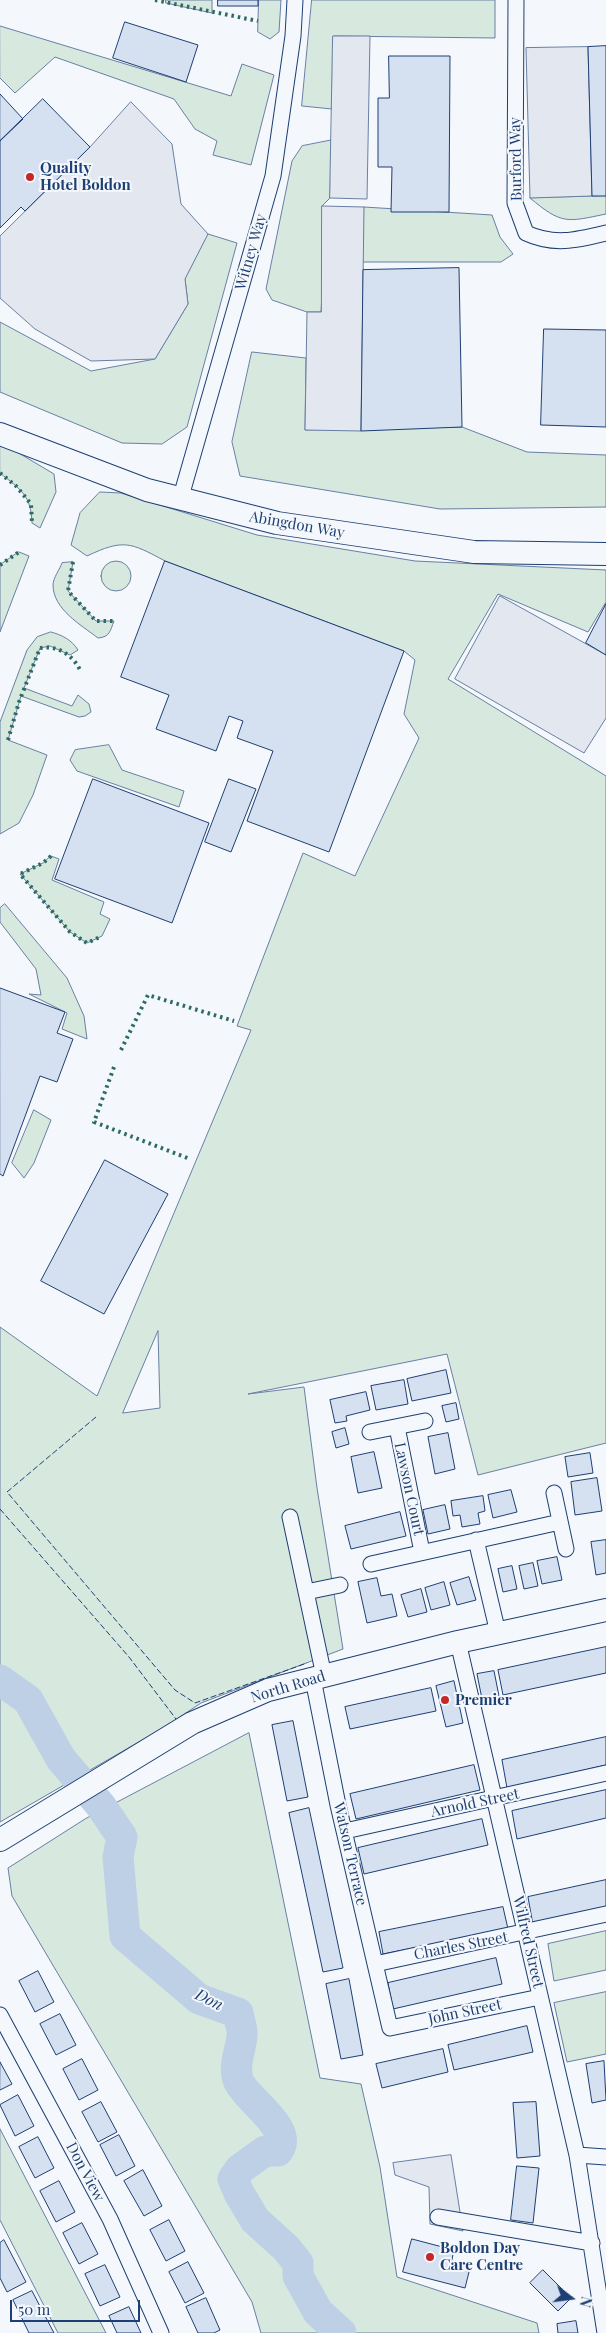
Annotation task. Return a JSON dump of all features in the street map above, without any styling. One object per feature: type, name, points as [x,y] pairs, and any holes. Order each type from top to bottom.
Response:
[{"type":"street","name":"Witney Way","points":[[180,500],[273,176],[293,36],[295,0]]},
{"type":"street","name":"Burford Way","points":[[516,0],[515,203],[526,234],[554,242],[571,242],[606,234]]},
{"type":"street","name":"Abingdon Way","points":[[0,434],[82,467],[180,500],[277,523],[474,552],[606,554]]},
{"type":"street","name":"Lawson Court","points":[[370,1432],[425,1421]]},
{"type":"street","name":"Lawson Court","points":[[396,1427],[422,1552]]},
{"type":"street","points":[[554,1493],[566,1549]]},
{"type":"street","name":"Watson Terrace","points":[[290,1517],[306,1592],[344,1831],[390,2028]]},
{"type":"street","name":"Lawson Court","points":[[371,1564],[560,1522]]},
{"type":"street","points":[[476,1540],[498,1633]]},
{"type":"street","points":[[306,1592],[340,1585]]},
{"type":"street","name":"North Road","points":[[6,1837],[192,1723],[268,1690],[458,1642],[606,1610]]},
{"type":"street","name":"Wilfred Street","points":[[458,1642],[577,2155],[605,2333]]},
{"type":"street","name":"Arnold Street","points":[[344,1831],[606,1773]]},
{"type":"street","name":"Charles Street","points":[[375,1964],[526,1933],[606,1914]]},
{"type":"street","name":"John Street","points":[[390,2028],[540,1997]]},
{"type":"street","name":"Don View","points":[[0,2015],[110,2219],[161,2333]]},
{"type":"street","points":[[577,2155],[606,2157]]},
{"type":"street","points":[[438,2217],[592,2243]]},
{"type":"shaded area","points":[[166,0],[212,0],[212,13],[166,3]]},
{"type":"shaded area","points":[[259,0],[281,0],[279,32],[270,39],[258,32]]},
{"type":"shaded area","points":[[312,0],[495,0],[495,38],[334,36],[332,109],[302,106]]},
{"type":"shaded area","points":[[0,26],[231,96],[242,64],[274,75],[251,165],[213,155],[217,141],[195,129],[174,99],[55,57],[15,93],[0,78]]},
{"type":"shaded area","points":[[333,36],[370,36],[367,199],[330,198]]},
{"type":"shaded area","points":[[588,47],[592,196],[530,198],[526,48]]},
{"type":"shaded area","points":[[131,102],[172,144],[181,204],[208,234],[185,279],[188,304],[155,359],[91,361],[35,329],[0,298],[0,236],[90,147]]},
{"type":"shaded area","points":[[333,140],[330,198],[322,206],[326,225],[321,312],[307,312],[272,300],[266,289],[292,161],[302,146]]},
{"type":"shaded area","points":[[606,196],[606,214],[573,220],[550,213],[530,198]]},
{"type":"shaded area","points":[[322,206],[364,207],[361,431],[305,430],[307,312],[321,312]]},
{"type":"shaded area","points":[[364,207],[492,215],[500,237],[513,254],[501,262],[363,262]]},
{"type":"shaded area","points":[[208,234],[237,243],[187,427],[162,444],[122,443],[0,392],[0,322],[91,371],[155,359],[188,304],[185,279]]},
{"type":"shaded area","points":[[252,352],[306,358],[305,430],[462,427],[527,452],[606,455],[606,507],[440,509],[240,476],[232,442]]},
{"type":"shaded area","points":[[0,445],[12,449],[54,474],[56,492],[40,528],[32,523],[30,506],[24,494],[0,473]]},
{"type":"shaded area","points":[[100,492],[121,493],[257,535],[415,561],[606,570],[606,602],[588,632],[498,594],[448,679],[606,776],[606,1443],[478,1475],[447,1354],[248,1394],[304,1387],[317,1488],[343,1649],[201,1703],[163,1728],[0,1822],[0,1327],[97,1396],[251,1030],[237,1026],[303,853],[355,876],[419,738],[404,714],[415,660],[404,651],[165,561],[134,547],[118,545],[87,556],[71,545],[80,513]],"holes":[[[158,1331],[160,1408],[123,1413]]]},
{"type":"shaded area","points":[[19,552],[29,556],[0,632],[0,565]]},
{"type":"shaded area","points":[[116,561],[122,562],[130,570],[130,582],[122,590],[116,591],[110,590],[102,582],[101,576],[102,570],[110,562]]},
{"type":"shaded area","points":[[73,562],[68,591],[96,621],[114,621],[109,633],[105,636],[98,638],[69,616],[54,594],[54,579],[62,563]]},
{"type":"shaded area","points":[[500,596],[606,655],[606,718],[584,753],[455,679]]},
{"type":"shaded area","points":[[51,632],[66,638],[78,650],[70,655],[50,646],[40,648],[24,688],[72,706],[78,695],[89,704],[91,712],[79,717],[21,696],[8,740],[47,755],[33,795],[19,823],[0,834],[0,722],[27,650],[37,637]]},
{"type":"shaded area","points":[[109,745],[122,770],[184,791],[179,807],[77,771],[70,760],[75,750]]},
{"type":"shaded area","points":[[51,856],[59,859],[52,880],[104,902],[100,914],[110,919],[102,936],[87,943],[70,932],[20,874],[43,863]]},
{"type":"shaded area","points":[[5,904],[67,978],[84,1016],[87,1039],[62,1029],[67,1013],[29,994],[41,995],[36,969],[0,922],[0,908]]},
{"type":"shaded area","points":[[34,1110],[51,1120],[34,1163],[24,1178],[12,1163]]},
{"type":"shaded area","points":[[249,1733],[320,2078],[361,2084],[380,2167],[397,2277],[537,2323],[539,2333],[261,2333],[252,2302],[12,1896],[8,1868],[85,1819]]},
{"type":"shaded area","points":[[606,1931],[606,1970],[554,1981],[548,1944]]},
{"type":"shaded area","points":[[606,1992],[606,2054],[567,2062],[554,2003]]},
{"type":"shaded area","points":[[0,2129],[106,2333],[58,2333],[0,2220]]},
{"type":"shaded area","points":[[451,2155],[463,2231],[430,2224],[429,2187],[395,2175],[393,2163]]},
{"type":"building","points":[[218,0],[258,0],[258,6],[218,6]]},
{"type":"building","points":[[125,22],[198,45],[186,82],[113,58]]},
{"type":"building","points":[[606,46],[606,196],[592,196],[588,47]]},
{"type":"building","points":[[389,56],[450,56],[449,212],[391,212],[392,167],[378,167],[378,98],[389,98]]},
{"type":"building","points":[[0,94],[23,119],[0,141]]},
{"type":"building","name":"Quality Hotel Boldon","points":[[43,99],[90,147],[25,211],[21,207],[0,228],[0,141]]},
{"type":"building","points":[[459,268],[462,427],[361,431],[363,270]]},
{"type":"building","points":[[544,329],[606,330],[606,427],[541,425]]},
{"type":"building","points":[[165,561],[404,651],[329,852],[247,821],[273,751],[237,738],[243,721],[229,716],[216,751],[156,729],[169,695],[121,677]]},
{"type":"building","points":[[606,604],[606,655],[586,643]]},
{"type":"building","points":[[93,779],[209,823],[172,923],[55,879]]},
{"type":"building","points":[[229,779],[256,789],[231,852],[205,842]]},
{"type":"building","points":[[0,988],[65,1012],[57,1033],[73,1039],[57,1082],[40,1076],[3,1176],[0,1174]]},
{"type":"building","points":[[105,1160],[168,1194],[104,1314],[41,1281]]},
{"type":"building","points":[[446,1370],[451,1393],[412,1401],[407,1379]]},
{"type":"building","points":[[404,1380],[408,1404],[376,1410],[371,1386]]},
{"type":"building","points":[[366,1392],[370,1410],[346,1416],[347,1421],[335,1423],[330,1400]]},
{"type":"building","points":[[456,1403],[459,1419],[446,1422],[442,1406]]},
{"type":"building","points":[[345,1428],[349,1444],[336,1448],[332,1432]]},
{"type":"building","points":[[448,1433],[455,1469],[435,1474],[428,1437]]},
{"type":"building","points":[[374,1452],[382,1488],[358,1493],[351,1457]]},
{"type":"building","points":[[590,1453],[593,1473],[568,1477],[565,1457]]},
{"type":"building","points":[[597,1478],[602,1511],[575,1515],[571,1482]]},
{"type":"building","points":[[511,1490],[517,1512],[493,1518],[488,1495]]},
{"type":"building","points":[[483,1496],[485,1511],[478,1513],[480,1524],[462,1527],[460,1515],[453,1516],[451,1501]]},
{"type":"building","points":[[445,1505],[450,1529],[428,1534],[423,1510]]},
{"type":"building","points":[[400,1512],[406,1536],[351,1549],[345,1526]]},
{"type":"building","points":[[606,1540],[606,1573],[596,1575],[591,1542]]},
{"type":"building","points":[[557,1557],[562,1580],[542,1584],[537,1561]]},
{"type":"building","points":[[533,1563],[538,1586],[524,1589],[519,1566]]},
{"type":"building","points":[[512,1566],[517,1589],[503,1592],[498,1569]]},
{"type":"building","points":[[469,1577],[476,1600],[457,1605],[450,1583]]},
{"type":"building","points":[[377,1578],[381,1596],[392,1594],[397,1616],[367,1623],[358,1582]]},
{"type":"building","points":[[444,1582],[450,1605],[431,1610],[425,1588]]},
{"type":"building","points":[[421,1589],[427,1612],[408,1617],[401,1595]]},
{"type":"building","points":[[606,1647],[606,1673],[503,1695],[498,1670]]},
{"type":"building","points":[[494,1671],[499,1696],[482,1699],[477,1674]]},
{"type":"building","points":[[454,1681],[463,1723],[446,1727],[436,1686]]},
{"type":"building","points":[[431,1688],[436,1711],[350,1729],[345,1707]]},
{"type":"building","points":[[293,1721],[308,1797],[287,1801],[272,1725]]},
{"type":"building","points":[[606,1737],[606,1765],[507,1788],[502,1760]]},
{"type":"building","points":[[474,1765],[480,1790],[356,1819],[350,1794]]},
{"type":"building","points":[[606,1790],[606,1818],[517,1839],[512,1811]]},
{"type":"building","points":[[309,1808],[343,1968],[323,1972],[289,1813]]},
{"type":"building","points":[[482,1819],[488,1845],[364,1874],[358,1848]]},
{"type":"building","points":[[606,1880],[606,1908],[533,1925],[528,1897]]},
{"type":"building","points":[[503,1907],[508,1929],[383,1954],[379,1932]]},
{"type":"building","points":[[496,1958],[502,1984],[393,2009],[388,1983]]},
{"type":"building","points":[[38,1971],[54,2002],[35,2012],[19,1981]]},
{"type":"building","points":[[349,1979],[363,2055],[341,2059],[326,1984]]},
{"type":"building","points":[[60,2014],[76,2045],[56,2055],[40,2024]]},
{"type":"building","points":[[527,2026],[533,2052],[454,2070],[448,2045]]},
{"type":"building","points":[[443,2049],[448,2072],[382,2088],[376,2064]]},
{"type":"building","points":[[82,2059],[98,2090],[79,2100],[63,2069]]},
{"type":"building","points":[[604,2061],[606,2100],[592,2103],[586,2064]]},
{"type":"building","points":[[0,2062],[12,2084],[0,2090]]},
{"type":"building","points":[[18,2095],[34,2126],[15,2136],[0,2105]]},
{"type":"building","points":[[101,2102],[117,2132],[98,2142],[82,2112]]},
{"type":"building","points":[[536,2102],[540,2156],[517,2158],[513,2103]]},
{"type":"building","points":[[119,2135],[135,2166],[116,2176],[100,2145]]},
{"type":"building","points":[[38,2137],[54,2168],[35,2178],[19,2147]]},
{"type":"building","points":[[517,2166],[539,2168],[533,2223],[511,2220]]},
{"type":"building","points":[[143,2170],[162,2206],[144,2216],[124,2181]]},
{"type":"building","points":[[59,2181],[75,2212],[56,2222],[40,2191]]},
{"type":"building","points":[[169,2220],[185,2251],[166,2261],[150,2230]]},
{"type":"building","points":[[82,2223],[98,2254],[79,2264],[63,2233]]},
{"type":"building","name":"Boldon Day Care Centre","points":[[412,2239],[454,2250],[451,2264],[470,2268],[465,2288],[403,2272]]},
{"type":"building","points":[[4,2240],[26,2282],[7,2292],[0,2278],[0,2243]]},
{"type":"building","points":[[188,2262],[204,2293],[185,2303],[169,2272]]},
{"type":"building","points":[[105,2265],[120,2297],[100,2306],[85,2274]]},
{"type":"building","points":[[543,2270],[571,2298],[558,2311],[530,2283]]},
{"type":"building","points":[[32,2291],[54,2333],[29,2333],[13,2300]]},
{"type":"building","points":[[206,2298],[220,2330],[214,2333],[198,2333],[186,2307]]},
{"type":"building","points":[[129,2307],[141,2333],[117,2333],[109,2316]]},
{"type":"building","points":[[576,2321],[578,2333],[558,2333],[557,2324]]},
{"type":"waterway","name":"Don","points":[[0,1680],[28,1700],[61,1759],[101,1806],[122,1837],[118,1857],[125,1936],[199,1999],[238,2013],[242,2033],[236,2070],[237,2076],[244,2089],[275,2124],[280,2133],[281,2142],[278,2151],[265,2151],[240,2169],[233,2179],[255,2220],[286,2248],[298,2263],[298,2276],[318,2312],[341,2333]]},
{"type":"hedge","points":[[155,0],[258,21]]},
{"type":"hedge","points":[[0,473],[16,486],[31,504],[32,523]]},
{"type":"hedge","points":[[0,565],[19,552]]},
{"type":"hedge","points":[[73,562],[68,591],[96,621],[114,621]]},
{"type":"hedge","points":[[8,740],[19,702],[40,648],[53,648],[65,653],[74,661],[81,672]]},
{"type":"hedge","points":[[51,856],[43,863],[20,874],[70,932],[87,943],[102,936]]},
{"type":"hedge","points":[[121,1050],[148,995],[234,1021]]},
{"type":"hedge","points":[[114,1067],[94,1122],[190,1159]]},
{"type":"fence","points":[[96,1417],[7,1492],[175,1690],[195,1703],[307,1663]]},
{"type":"fence","points":[[0,1509],[129,1657],[176,1719]]},
{"type":"place","name":"Quality Hotel Boldon","points":[[30,177]]},
{"type":"place","name":"Premier","points":[[445,1700]]},
{"type":"place","name":"Boldon Day Care Centre","points":[[430,2257]]}]
